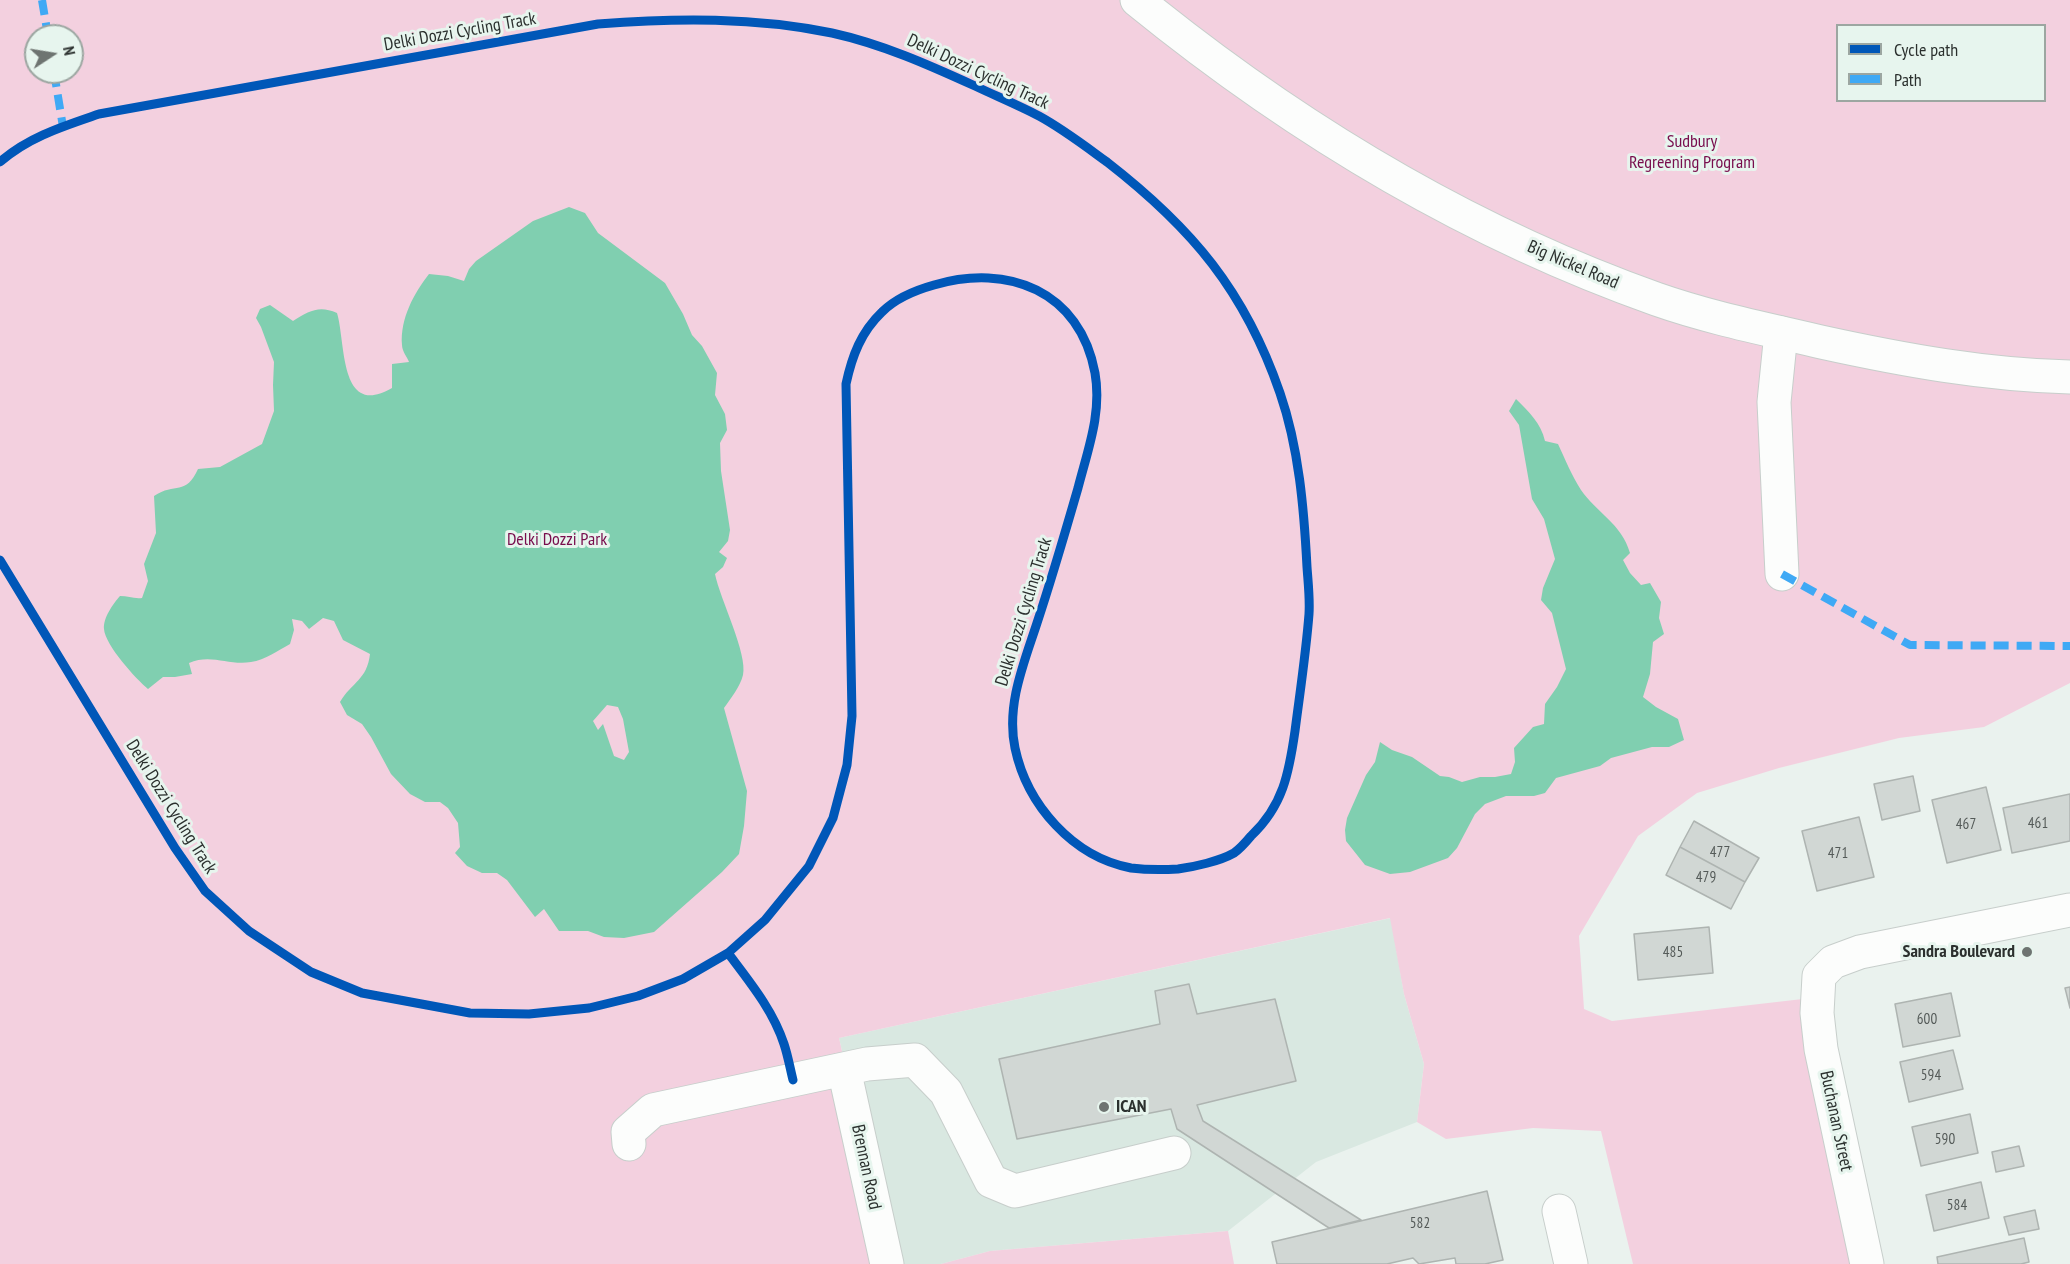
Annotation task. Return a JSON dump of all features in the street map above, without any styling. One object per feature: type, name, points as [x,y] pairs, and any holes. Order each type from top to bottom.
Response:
[{"type":"main road","name":"Big Nickel Road","points":[[1137,0],[1269,99],[1375,167],[1471,219],[1577,269],[1659,300],[1736,322],[1857,350],[1962,369],[2070,377]]},
{"type":"main road","points":[[1781,333],[1774,402],[1782,574]]},
{"type":"main road","name":"Buchanan Street","points":[[1867,1264],[1821,1049],[1817,1013],[1819,976],[1833,962],[1860,952],[2070,910]]},
{"type":"main road","points":[[628,1144],[628,1132],[653,1110],[867,1064],[915,1060],[946,1092],[991,1181],[1015,1191],[1174,1153]]},
{"type":"main road","name":"Brennan Road","points":[[844,1070],[887,1264]]},
{"type":"main road","points":[[1559,1211],[1571,1264]]},
{"type":"shaded area","points":[[569,207],[585,213],[598,233],[665,283],[692,335],[702,346],[717,373],[715,395],[725,414],[727,430],[720,443],[721,471],[730,530],[728,541],[719,552],[727,558],[723,567],[715,574],[738,640],[743,666],[740,684],[724,708],[747,791],[739,854],[654,932],[624,938],[604,937],[588,931],[559,931],[544,909],[535,917],[507,880],[497,873],[482,873],[467,866],[455,853],[460,847],[458,823],[448,808],[440,802],[425,802],[410,794],[391,774],[362,724],[347,715],[340,702],[366,670],[370,654],[343,640],[334,621],[323,618],[309,629],[302,621],[292,619],[294,630],[290,644],[267,657],[243,663],[212,659],[197,660],[189,663],[192,674],[163,677],[148,689],[115,652],[104,629],[107,616],[120,596],[142,598],[148,581],[144,564],[156,533],[154,496],[189,483],[198,469],[220,467],[262,444],[274,411],[274,362],[256,318],[260,309],[270,305],[293,321],[319,309],[337,313],[344,358],[354,386],[362,394],[375,395],[392,388],[392,364],[409,362],[402,347],[403,326],[413,298],[429,274],[464,281],[469,269],[476,261],[533,221]],"holes":[[[607,705],[618,707],[623,719],[629,752],[624,760],[614,756],[603,724],[598,730],[593,721]]]},
{"type":"shaded area","points":[[1516,399],[1537,423],[1545,441],[1558,444],[1581,490],[1621,534],[1630,553],[1623,560],[1630,573],[1641,585],[1650,583],[1661,602],[1659,618],[1664,634],[1653,642],[1650,674],[1643,697],[1678,719],[1684,740],[1669,747],[1652,747],[1611,758],[1600,766],[1556,778],[1545,793],[1534,796],[1506,796],[1485,804],[1475,814],[1457,848],[1448,858],[1410,872],[1390,874],[1365,865],[1346,841],[1345,830],[1347,818],[1366,775],[1375,762],[1380,742],[1392,750],[1412,757],[1440,776],[1462,782],[1480,777],[1511,774],[1515,762],[1514,748],[1533,727],[1544,724],[1545,704],[1566,669],[1552,613],[1541,600],[1543,588],[1555,559],[1544,519],[1532,499],[1519,425],[1509,411]]},
{"type":"shaded area","points":[[1391,918],[1404,994],[1424,1064],[1417,1122],[1316,1162],[1228,1231],[990,1251],[941,1264],[890,1264],[839,1038]]},
{"type":"green space","name":"Delki Dozzi Park","points":[[0,0],[2070,0],[2070,683],[1984,727],[1899,738],[1779,768],[1697,793],[1638,836],[1579,936],[1584,1009],[1612,1021],[1820,997],[1869,1264],[1633,1264],[1601,1131],[1533,1128],[1446,1139],[1417,1122],[1424,1064],[1404,994],[1390,918],[839,1038],[890,1264],[0,1264]]},
{"type":"green space","points":[[1228,1231],[1234,1264],[941,1264],[990,1251]]},
{"type":"building","points":[[1913,776],[1920,811],[1882,820],[1874,784]]},
{"type":"building","points":[[1986,787],[2001,850],[1947,863],[1932,800]]},
{"type":"building","points":[[2070,794],[2070,841],[2012,853],[2003,808]]},
{"type":"building","points":[[1859,817],[1874,877],[1817,891],[1802,831]]},
{"type":"building","points":[[1694,821],[1759,858],[1745,882],[1680,847]]},
{"type":"building","points":[[1680,847],[1745,882],[1731,909],[1666,875]]},
{"type":"building","points":[[1709,927],[1713,973],[1638,980],[1634,934]]},
{"type":"building","name":"ICAN","points":[[1189,984],[1197,1014],[1275,999],[1296,1081],[1197,1105],[1203,1121],[1361,1220],[1329,1228],[1177,1129],[1171,1109],[1017,1139],[999,1059],[1160,1024],[1155,991]]},
{"type":"building","points":[[2070,987],[2070,1008],[2065,988]]},
{"type":"building","points":[[1951,993],[1960,1036],[1903,1047],[1895,1004]]},
{"type":"building","points":[[1953,1050],[1963,1089],[1909,1102],[1900,1062]]},
{"type":"building","points":[[1970,1114],[1978,1153],[1921,1166],[1912,1127]]},
{"type":"building","points":[[2019,1146],[2024,1166],[1996,1172],[1992,1152]]},
{"type":"building","points":[[1981,1182],[1989,1218],[1934,1231],[1926,1195]]},
{"type":"building","points":[[1487,1191],[1503,1260],[1485,1264],[1456,1264],[1455,1258],[1419,1264],[1413,1258],[1387,1264],[1277,1264],[1272,1242]]},
{"type":"building","points":[[2035,1210],[2039,1229],[2009,1235],[2004,1217]]},
{"type":"building","points":[[2024,1238],[2029,1262],[2021,1264],[1938,1264],[1937,1257]]},
{"type":"marked path","points":[[42,0],[46,24]]},
{"type":"marked path","points":[[56,84],[63,127]]},
{"type":"marked path","points":[[1782,574],[1910,645],[2070,646]]},
{"type":"cycle path","name":"Delki Dozzi Cycling Track","points":[[0,162],[34,139],[99,114],[598,24],[686,20],[774,24],[832,33],[887,49],[1015,104],[1065,132],[1107,162],[1165,212],[1212,264],[1232,292],[1266,356],[1292,435],[1302,501],[1309,608],[1305,658],[1287,775],[1271,813],[1241,847],[1228,856],[1199,865],[1178,869],[1149,869],[1131,868],[1110,862],[1090,853],[1072,840],[1056,825],[1030,789],[1015,748],[1013,716],[1022,669],[1058,556],[1093,431],[1097,388],[1087,345],[1074,322],[1057,303],[1037,290],[1014,282],[988,278],[962,279],[934,285],[906,295],[888,307],[868,328],[854,354],[846,384],[852,716],[847,765],[833,818],[809,866],[765,920],[728,953],[683,979],[638,996],[589,1008],[529,1014],[470,1013],[362,993],[311,972],[249,931],[205,891],[175,848],[0,560]]},
{"type":"cycle path","points":[[728,953],[774,1019],[784,1044],[793,1080]]},
{"type":"place","name":"Sandra Boulevard","points":[[2027,952]]},
{"type":"place","name":"ICAN","points":[[1104,1107]]},
{"type":"park label","name":"Sudbury Regreening Program","points":[[1692,152]]}]
